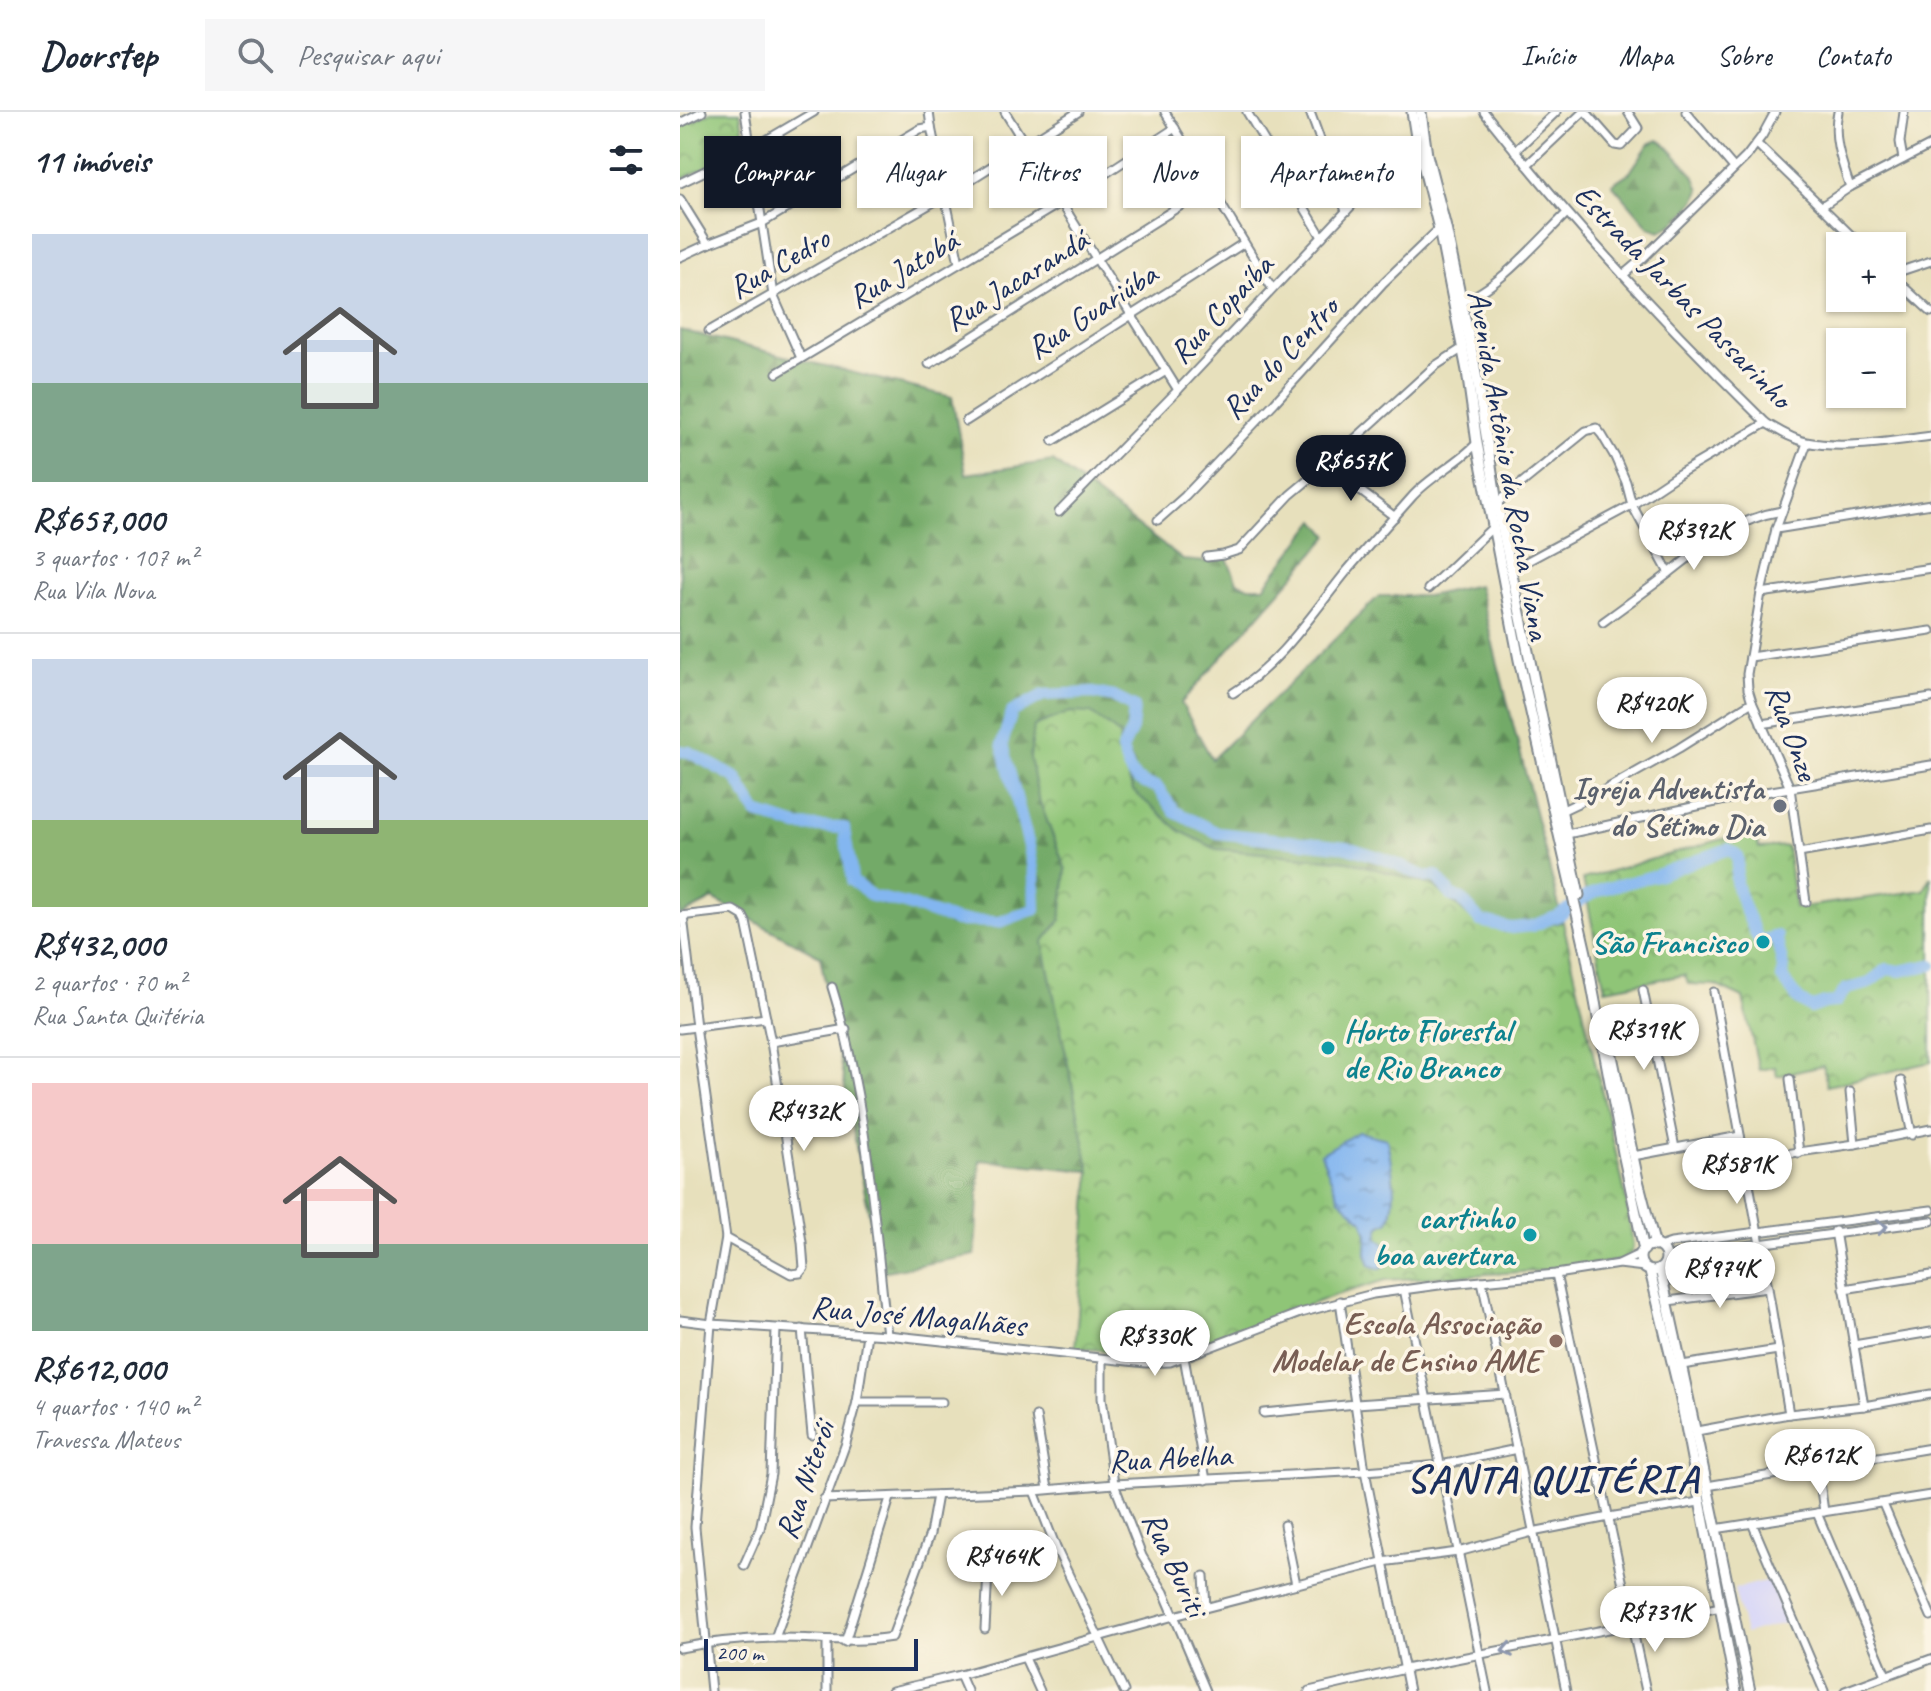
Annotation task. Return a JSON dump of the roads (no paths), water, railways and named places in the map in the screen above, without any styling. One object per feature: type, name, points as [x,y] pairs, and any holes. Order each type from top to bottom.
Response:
[{"type":"main road","name":"Avenida Antônio da Rocha Viana","points":[[1412,112],[1416,136]]},
{"type":"main road","name":"Avenida Antônio da Rocha Viana","points":[[1421,112],[1427,155],[1474,361],[1497,503],[1563,810],[1577,896]]},
{"type":"main road","name":"Avenida Antônio da Rocha Viana","points":[[1421,157],[1463,348],[1477,443],[1519,660],[1577,896],[1633,1156],[1657,1246]]},
{"type":"main road","name":"Avenida Antônio da Rocha Viana","points":[[1589,953],[1643,1251]]},
{"type":"main road","points":[[1651,1269],[1666,1259],[1663,1249],[1657,1246],[1643,1251],[1641,1260],[1651,1269],[1668,1301],[1750,1691]]},
{"type":"main road","points":[[1651,1269],[1680,1395],[1736,1691]]},
{"type":"street","points":[[680,123],[702,112]]},
{"type":"street","points":[[745,112],[749,136]]},
{"type":"street","points":[[773,136],[814,112]]},
{"type":"street","points":[[929,112],[933,136]]},
{"type":"street","points":[[1005,112],[1020,136]]},
{"type":"street","name":"Rua Cedro","points":[[1039,136],[1078,112]]},
{"type":"street","points":[[1165,112],[1180,136]]},
{"type":"street","points":[[1247,112],[1322,237]]},
{"type":"street","points":[[1310,112],[1346,211]]},
{"type":"street","name":"Estrada Jarbas Passarinho","points":[[1484,112],[1623,275],[1766,423],[1807,443],[1837,445],[1930,436]]},
{"type":"street","points":[[1515,151],[1556,112]]},
{"type":"street","points":[[1527,165],[1584,112],[1615,145],[1621,146],[1638,128],[1628,112]]},
{"type":"street","points":[[1623,275],[1757,144],[1775,112]]},
{"type":"street","points":[[1838,112],[1835,122],[1837,146],[1850,187]]},
{"type":"street","points":[[1903,159],[1900,142],[1904,112]]},
{"type":"street","points":[[1688,115],[1734,168]]},
{"type":"street","points":[[680,257],[762,223],[920,129],[931,127]]},
{"type":"street","name":"Rua Jatobá","points":[[1107,173],[1175,128]]},
{"type":"street","points":[[1757,144],[1848,232]]},
{"type":"street","points":[[1822,206],[1850,187],[1931,145]]},
{"type":"street","points":[[680,183],[704,172]]},
{"type":"street","points":[[680,199],[708,244]]},
{"type":"street","points":[[760,208],[773,295],[801,358]]},
{"type":"street","name":"Rua Cedro","points":[[709,331],[924,208]]},
{"type":"street","points":[[948,208],[959,263]]},
{"type":"street","name":"Rua Jatobá","points":[[777,373],[1052,208]]},
{"type":"street","points":[[1066,208],[1178,390]]},
{"type":"street","name":"Rua Jacarandá","points":[[929,364],[1176,208]]},
{"type":"street","points":[[1223,208],[1272,288]]},
{"type":"street","name":"Rua Copaíba","points":[[1059,512],[1349,208]]},
{"type":"street","points":[[1462,301],[1475,296],[1497,280],[1567,213]]},
{"type":"street","name":"Rua do Centro","points":[[1158,520],[1248,431],[1383,283],[1439,229]]},
{"type":"street","name":"Rua Guariúba","points":[[966,421],[1244,243]]},
{"type":"street","points":[[1906,270],[1931,261]]},
{"type":"street","points":[[1906,288],[1931,312]]},
{"type":"street","points":[[1207,557],[1239,550],[1290,495],[1435,366],[1463,348]]},
{"type":"street","points":[[1053,441],[1166,371]]},
{"type":"street","points":[[1511,570],[1632,505],[1766,423]]},
{"type":"street","points":[[1497,503],[1586,431],[1596,428],[1615,457],[1632,505],[1669,573]]},
{"type":"street","points":[[1930,436],[1931,447]]},
{"type":"street","points":[[1233,693],[1274,659],[1414,494],[1477,443]]},
{"type":"street","name":"Rua Onze","points":[[1806,902],[1790,788],[1752,702],[1747,674],[1776,529],[1807,443]]},
{"type":"street","points":[[1326,465],[1395,517]]},
{"type":"street","points":[[1776,529],[1931,504]]},
{"type":"street","points":[[1603,622],[1730,529],[1752,518],[1782,511]]},
{"type":"street","points":[[1428,589],[1493,527]]},
{"type":"street","points":[[1761,593],[1931,568]]},
{"type":"street","points":[[1750,657],[1931,631]]},
{"type":"street","points":[[1761,724],[1931,698]]},
{"type":"street","points":[[1563,810],[1679,748],[1752,702]]},
{"type":"street","points":[[1567,834],[1753,794],[1931,765]]},
{"type":"street","points":[[1799,853],[1931,830]]},
{"type":"street","points":[[711,1691],[695,1527],[711,1324],[726,1238],[681,916],[733,910],[746,922],[771,1042],[804,1268],[800,1273],[791,1274],[726,1238]]},
{"type":"street","points":[[832,987],[846,1029],[862,1116],[887,1335]]},
{"type":"street","points":[[1643,990],[1675,1148]]},
{"type":"street","points":[[1714,992],[1789,1414]]},
{"type":"street","points":[[680,1029],[766,1018]]},
{"type":"street","points":[[771,1042],[846,1029]]},
{"type":"street","points":[[1790,1079],[1799,1153]]},
{"type":"street","points":[[1901,1081],[1912,1135]]},
{"type":"street","points":[[1850,1092],[1855,1144]]},
{"type":"street","points":[[1743,1160],[1912,1135],[1931,1129]]},
{"type":"street","points":[[1633,1156],[1740,1136]]},
{"type":"street","points":[[1657,1246],[1931,1210]]},
{"type":"street","points":[[1834,1221],[1864,1406]]},
{"type":"street","points":[[1666,1259],[1676,1255],[1931,1221]]},
{"type":"street","name":"Rua José Magalhães","points":[[1619,1264],[1643,1251]]},
{"type":"street","name":"Rua José Magalhães","points":[[680,1320],[887,1335],[1102,1359],[1170,1362],[1340,1301],[1404,1289],[1556,1274],[1619,1264],[1651,1269]]},
{"type":"street","points":[[1556,1274],[1646,1691]]},
{"type":"street","points":[[1844,1289],[1931,1275]]},
{"type":"street","points":[[1482,1281],[1566,1691]]},
{"type":"street","points":[[1668,1301],[1768,1288]]},
{"type":"street","points":[[1404,1289],[1487,1691]]},
{"type":"street","points":[[1340,1301],[1365,1471],[1409,1691]]},
{"type":"street","points":[[744,1565],[760,1529],[771,1474],[776,1329]]},
{"type":"street","points":[[802,1329],[812,1435]]},
{"type":"street","points":[[1854,1345],[1931,1332]]},
{"type":"street","name":"Rua Niterói","points":[[775,1638],[846,1443],[857,1402],[867,1334]]},
{"type":"street","points":[[1682,1365],[1778,1350]]},
{"type":"street","points":[[1184,1357],[1206,1480]]},
{"type":"street","name":"Rua Buriti","points":[[1102,1359],[1104,1410],[1114,1484],[1142,1556],[1164,1592],[1206,1691]]},
{"type":"street","points":[[1264,1413],[1506,1394]]},
{"type":"street","points":[[1697,1431],[1789,1414],[1864,1406],[1931,1394]]},
{"type":"street","points":[[857,1402],[942,1402]]},
{"type":"street","points":[[1036,1416],[1048,1489]]},
{"type":"street","points":[[1707,1486],[1931,1448]]},
{"type":"street","name":"Rua Abelha","points":[[824,1499],[1034,1491],[1365,1471],[1441,1465],[1517,1449]]},
{"type":"street","points":[[1818,1467],[1821,1513],[1886,1675]]},
{"type":"street","points":[[1034,1491],[1057,1550],[1124,1691]]},
{"type":"street","points":[[680,1648],[775,1638],[845,1642],[892,1637],[930,1534],[937,1495]]},
{"type":"street","points":[[1715,1529],[1931,1495]]},
{"type":"street","points":[[845,1642],[890,1498]]},
{"type":"street","points":[[898,1690],[1382,1562],[1458,1552],[1532,1532],[1699,1502]]},
{"type":"street","points":[[1883,1504],[1931,1616]]},
{"type":"street","points":[[1752,1523],[1824,1691]]},
{"type":"street","points":[[1284,1525],[1296,1584]]},
{"type":"street","points":[[985,1629],[989,1563],[993,1559],[1057,1550]]},
{"type":"street","points":[[1204,1576],[1206,1607]]},
{"type":"street","points":[[1309,1691],[1721,1607]]},
{"type":"street","points":[[827,1641],[827,1691]]},
{"type":"street","points":[[1025,1658],[1040,1691]]},
{"type":"street","points":[[1845,1691],[1931,1659]]},
{"type":"street","points":[[960,1675],[967,1691]]},
{"type":"water","points":[[1358,1132],[1387,1139],[1392,1170],[1392,1211],[1389,1221],[1380,1226],[1377,1237],[1391,1249],[1391,1256],[1379,1269],[1370,1265],[1366,1253],[1367,1234],[1363,1221],[1339,1199],[1321,1154]]},
{"type":"waterway","points":[[680,751],[689,752],[736,778],[757,813],[797,826],[844,828],[852,881],[872,896],[956,921],[1000,922],[1035,909],[1029,846],[1002,744],[1012,712],[1043,695],[1093,693],[1114,697],[1134,707],[1132,729],[1122,750],[1127,765],[1137,779],[1157,787],[1174,811],[1218,833],[1347,847],[1385,859],[1425,877],[1436,876],[1452,896],[1460,898],[1480,921],[1511,928],[1532,926],[1560,915],[1603,889],[1657,875],[1728,849],[1737,855],[1737,887],[1759,941],[1777,936],[1782,978],[1799,1000],[1811,1008],[1836,1002],[1846,989],[1867,984],[1887,969],[1900,971],[1931,965]]},
{"type":"place","name":"Igreja Adventista do Sétimo Dia","points":[[1780,806]]},
{"type":"place","name":"São Francisco","points":[[1763,942]]},
{"type":"place","name":"Horto Florestal de Rio Branco","points":[[1328,1048]]},
{"type":"place","name":"cartinho boa avertura","points":[[1530,1235]]},
{"type":"place","name":"Escola Associação Modelar de Ensino AME","points":[[1556,1341]]},
{"type":"district","name":"SANTA QUITÉRIA","points":[[1553,1479]]}]
